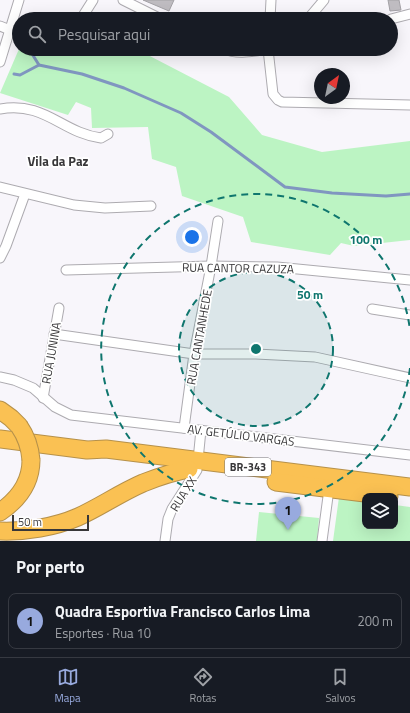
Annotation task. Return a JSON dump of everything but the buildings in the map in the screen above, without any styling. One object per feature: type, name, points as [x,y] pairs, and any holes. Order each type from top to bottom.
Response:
[{"type":"highway","points":[[0,410],[11,418],[24,433],[31,460],[31,470],[27,484],[11,504],[0,512]]},
{"type":"highway","name":"BR-343","points":[[0,439],[87,450],[105,458],[410,487]]},
{"type":"highway","points":[[0,530],[14,531],[35,529],[77,517],[142,484],[171,473],[195,467]]},
{"type":"highway","name":"BR-343","points":[[195,467],[329,489],[363,493]]},
{"type":"highway","points":[[398,497],[410,498]]},
{"type":"street","points":[[15,12],[19,0]]},
{"type":"street","points":[[85,12],[93,0]]},
{"type":"street","points":[[123,0],[147,12]]},
{"type":"street","points":[[270,12],[271,0]]},
{"type":"street","points":[[314,12],[324,0]]},
{"type":"street","points":[[398,17],[410,14]]},
{"type":"street","points":[[0,62],[12,23]]},
{"type":"street","points":[[0,26],[10,30]]},
{"type":"street","points":[[270,56],[273,94],[282,102],[410,105]]},
{"type":"street","points":[[0,109],[17,107],[37,111],[88,137],[101,138],[108,134]]},
{"type":"street","points":[[0,187],[74,205],[105,208],[151,206]]},
{"type":"street","points":[[0,258],[6,246],[25,194]]},
{"type":"street","name":"RUA CANTANHEDE","points":[[184,428],[194,354],[218,221]]},
{"type":"street","name":"RUA CANTOR CAZUZA","points":[[66,270],[211,266],[277,267],[410,280]]},
{"type":"street","name":"RUA JUNINA","points":[[43,398],[59,308]]},
{"type":"street","points":[[372,309],[410,315]]},
{"type":"street","points":[[54,334],[194,354],[315,356],[410,378]]},
{"type":"street","points":[[0,377],[14,380],[33,388],[43,398]]},
{"type":"street","name":"AV. GETÚLIO VARGAS","points":[[43,398],[55,407],[71,415],[410,455]]},
{"type":"street","points":[[195,467],[201,430]]},
{"type":"street","name":"RUA XX","points":[[165,541],[168,519],[172,509],[195,467]]},
{"type":"street","points":[[322,541],[329,489]]},
{"type":"green space","points":[[16,56],[150,56],[229,97],[262,135],[322,152],[410,141],[410,240],[354,246],[341,243],[330,255],[251,242],[243,217],[182,196],[176,167],[152,159],[148,127],[92,128],[91,108],[76,102],[68,115],[0,93]]},
{"type":"green space","points":[[339,497],[362,501],[362,529],[398,529],[398,505],[410,507],[410,541],[333,541]]},
{"type":"green space","points":[[259,512],[319,518],[317,541],[256,541]]},
{"type":"waterway","points":[[33,56],[39,65],[82,74],[124,88],[181,113],[211,132],[285,187],[332,193],[386,196],[410,194]]},
{"type":"waterway","points":[[14,74],[20,75],[39,65]]},
{"type":"place","name":"Quadra Esportiva Francisco Carlos Lima","points":[[288,530]]},
{"type":"district","name":"Vila da Paz","points":[[58,161]]}]
